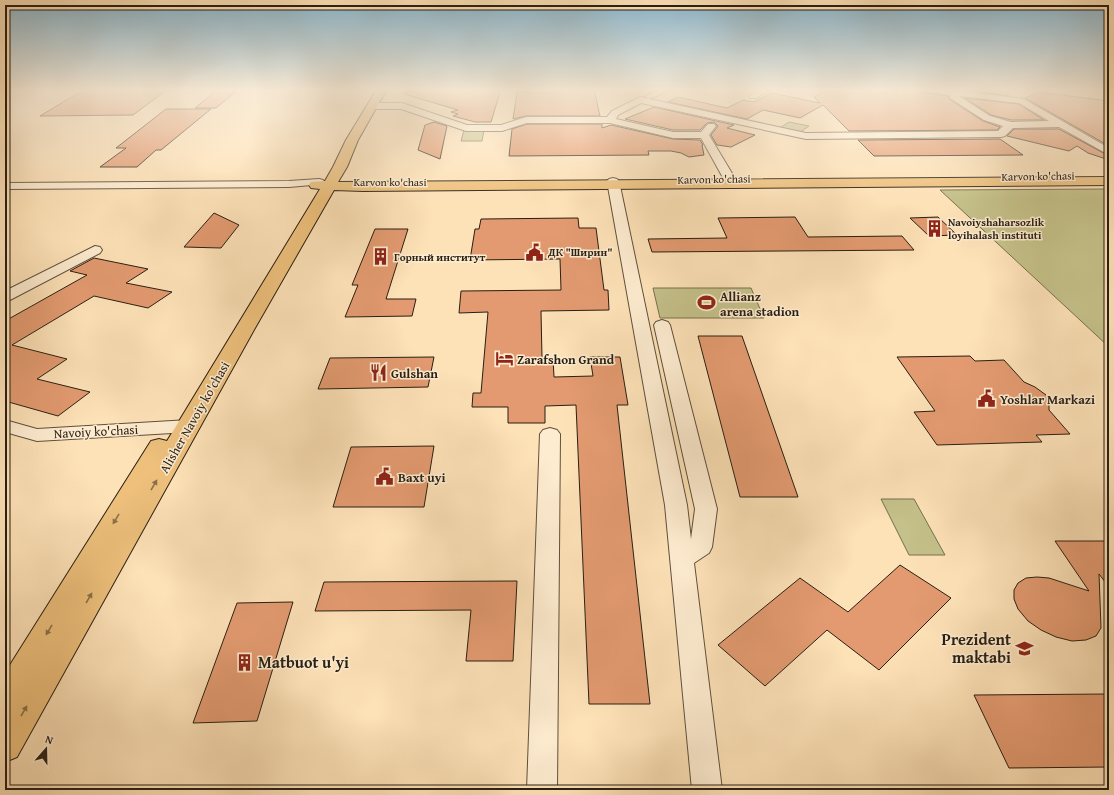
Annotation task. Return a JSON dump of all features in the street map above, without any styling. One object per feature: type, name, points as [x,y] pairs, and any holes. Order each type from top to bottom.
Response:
[{"type":"main road","name":"Alisher Navoiy ko'chasi","points":[[5,745],[180,426],[320,184],[356,126]]},
{"type":"main road","name":"Karvon ko'chasi","points":[[732,182],[1109,175]]},
{"type":"main road","points":[[320,184],[362,187],[732,182],[1109,181]]},
{"type":"main road","name":"Alisher Navoiy ko'chasi","points":[[5,703],[180,426]]},
{"type":"street","points":[[460,126],[466,128],[502,128],[508,126]]},
{"type":"street","points":[[636,126],[673,135],[704,135]]},
{"type":"street","points":[[704,135],[707,129],[711,126]]},
{"type":"street","points":[[757,126],[806,136],[1001,134],[1009,126]]},
{"type":"street","points":[[1065,126],[1109,152]]},
{"type":"street","points":[[704,135],[732,182]]},
{"type":"street","points":[[613,183],[676,505],[707,790]]},
{"type":"street","points":[[5,186],[320,184]]},
{"type":"street","points":[[5,297],[95,250]]},
{"type":"street","points":[[662,325],[706,509],[701,547],[682,559]]},
{"type":"street","name":"Navoiy ko'chasi","points":[[5,426],[37,435],[180,426]]},
{"type":"street","points":[[542,790],[550,434]]},
{"type":"shaded area","points":[[783,126],[809,126],[799,133],[778,129]]},
{"type":"shaded area","points":[[464,130],[484,130],[482,141],[461,141]]},
{"type":"shaded area","points":[[1109,189],[1109,347],[940,190]]},
{"type":"shaded area","name":"Allianz arena stadion","points":[[653,288],[751,288],[764,318],[660,318]]},
{"type":"shaded area","points":[[881,499],[914,499],[945,555],[909,555]]},
{"type":"building","points":[[144,126],[190,126],[161,150],[156,150],[137,167],[100,167],[126,148],[116,148]]},
{"type":"building","points":[[425,126],[447,126],[440,159],[418,150]]},
{"type":"building","points":[[521,126],[602,126],[602,128],[616,126],[673,139],[700,140],[703,145],[704,155],[689,157],[681,153],[671,151],[648,151],[649,155],[509,156],[512,129]]},
{"type":"building","points":[[656,126],[704,126],[700,130],[673,130]]},
{"type":"building","points":[[718,126],[731,126],[727,128],[755,135],[731,147],[717,145],[711,135]]},
{"type":"building","points":[[844,126],[1000,127],[997,130],[849,131]]},
{"type":"building","points":[[1074,126],[1109,126],[1109,146]]},
{"type":"building","points":[[1014,129],[1059,129],[1109,156],[1109,160],[1088,153],[1077,146],[1069,151],[1007,136]]},
{"type":"building","points":[[1000,139],[1023,155],[874,156],[858,140]]},
{"type":"building","points":[[214,213],[239,225],[221,248],[184,247]]},
{"type":"building","points":[[795,217],[808,237],[902,236],[914,250],[652,252],[648,239],[727,238],[718,218]]},
{"type":"building","name":"Navoiyshaharsozlik loyihalash instituti","points":[[938,217],[957,235],[929,236],[910,218]]},
{"type":"building","points":[[578,218],[579,228],[596,228],[604,290],[608,290],[609,310],[541,311],[542,358],[553,358],[554,377],[593,376],[590,357],[620,357],[628,405],[617,405],[650,704],[589,704],[576,405],[545,406],[545,423],[508,423],[508,407],[472,407],[473,393],[481,393],[488,312],[459,313],[461,291],[561,290],[560,259],[470,260],[475,229],[479,229],[481,219]]},
{"type":"building","points":[[375,229],[408,229],[386,299],[416,299],[412,316],[345,317],[358,285],[352,285]]},
{"type":"building","points":[[94,258],[148,269],[126,283],[172,292],[148,308],[94,296],[12,345],[67,359],[37,379],[90,392],[58,416],[5,401],[5,321],[87,275],[70,271]]},
{"type":"building","points":[[698,336],[742,336],[798,497],[740,497]]},
{"type":"building","name":"Yoshlar Markazi","points":[[970,356],[975,361],[1004,360],[1024,382],[1035,387],[1046,395],[1049,402],[1049,410],[1070,434],[1036,435],[1042,442],[937,445],[914,412],[935,411],[897,357]]},
{"type":"building","name":"Gulshan","points":[[434,357],[428,387],[318,389],[330,358]]},
{"type":"building","name":"Baxt uyi","points":[[434,446],[424,507],[333,507],[351,447]]},
{"type":"building","points":[[1055,541],[1109,541],[1109,587],[1099,574],[1101,628],[1096,636],[1086,640],[1072,641],[1056,637],[1041,630],[1028,621],[1018,609],[1014,599],[1014,590],[1018,583],[1026,578],[1049,578],[1089,591]]},
{"type":"building","points":[[900,565],[951,598],[879,670],[827,630],[765,686],[718,645],[800,578],[848,612]]},
{"type":"building","points":[[517,581],[513,661],[466,661],[471,610],[315,611],[324,582]]},
{"type":"building","name":"Matbuot u'yi","points":[[293,602],[257,721],[193,723],[237,603]]},
{"type":"building","points":[[1109,694],[1109,767],[1009,768],[974,695]]},
{"type":"place","name":"Navoiyshaharsozlik loyihalash instituti","points":[[935,228]]},
{"type":"place","name":"ДК \"Ширин\"","points":[[535,252]]},
{"type":"place","name":"Горный институт","points":[[381,257]]},
{"type":"place","name":"Allianz arena stadion","points":[[707,303]]},
{"type":"place","name":"Zarafshon Grand","points":[[504,359]]},
{"type":"place","name":"Gulshan","points":[[378,373]]},
{"type":"place","name":"Yoshlar Markazi","points":[[987,399]]},
{"type":"place","name":"Baxt uyi","points":[[385,477]]},
{"type":"place","name":"Prezident maktabi","points":[[1024,648]]},
{"type":"place","name":"Matbuot u'yi","points":[[245,662]]}]
